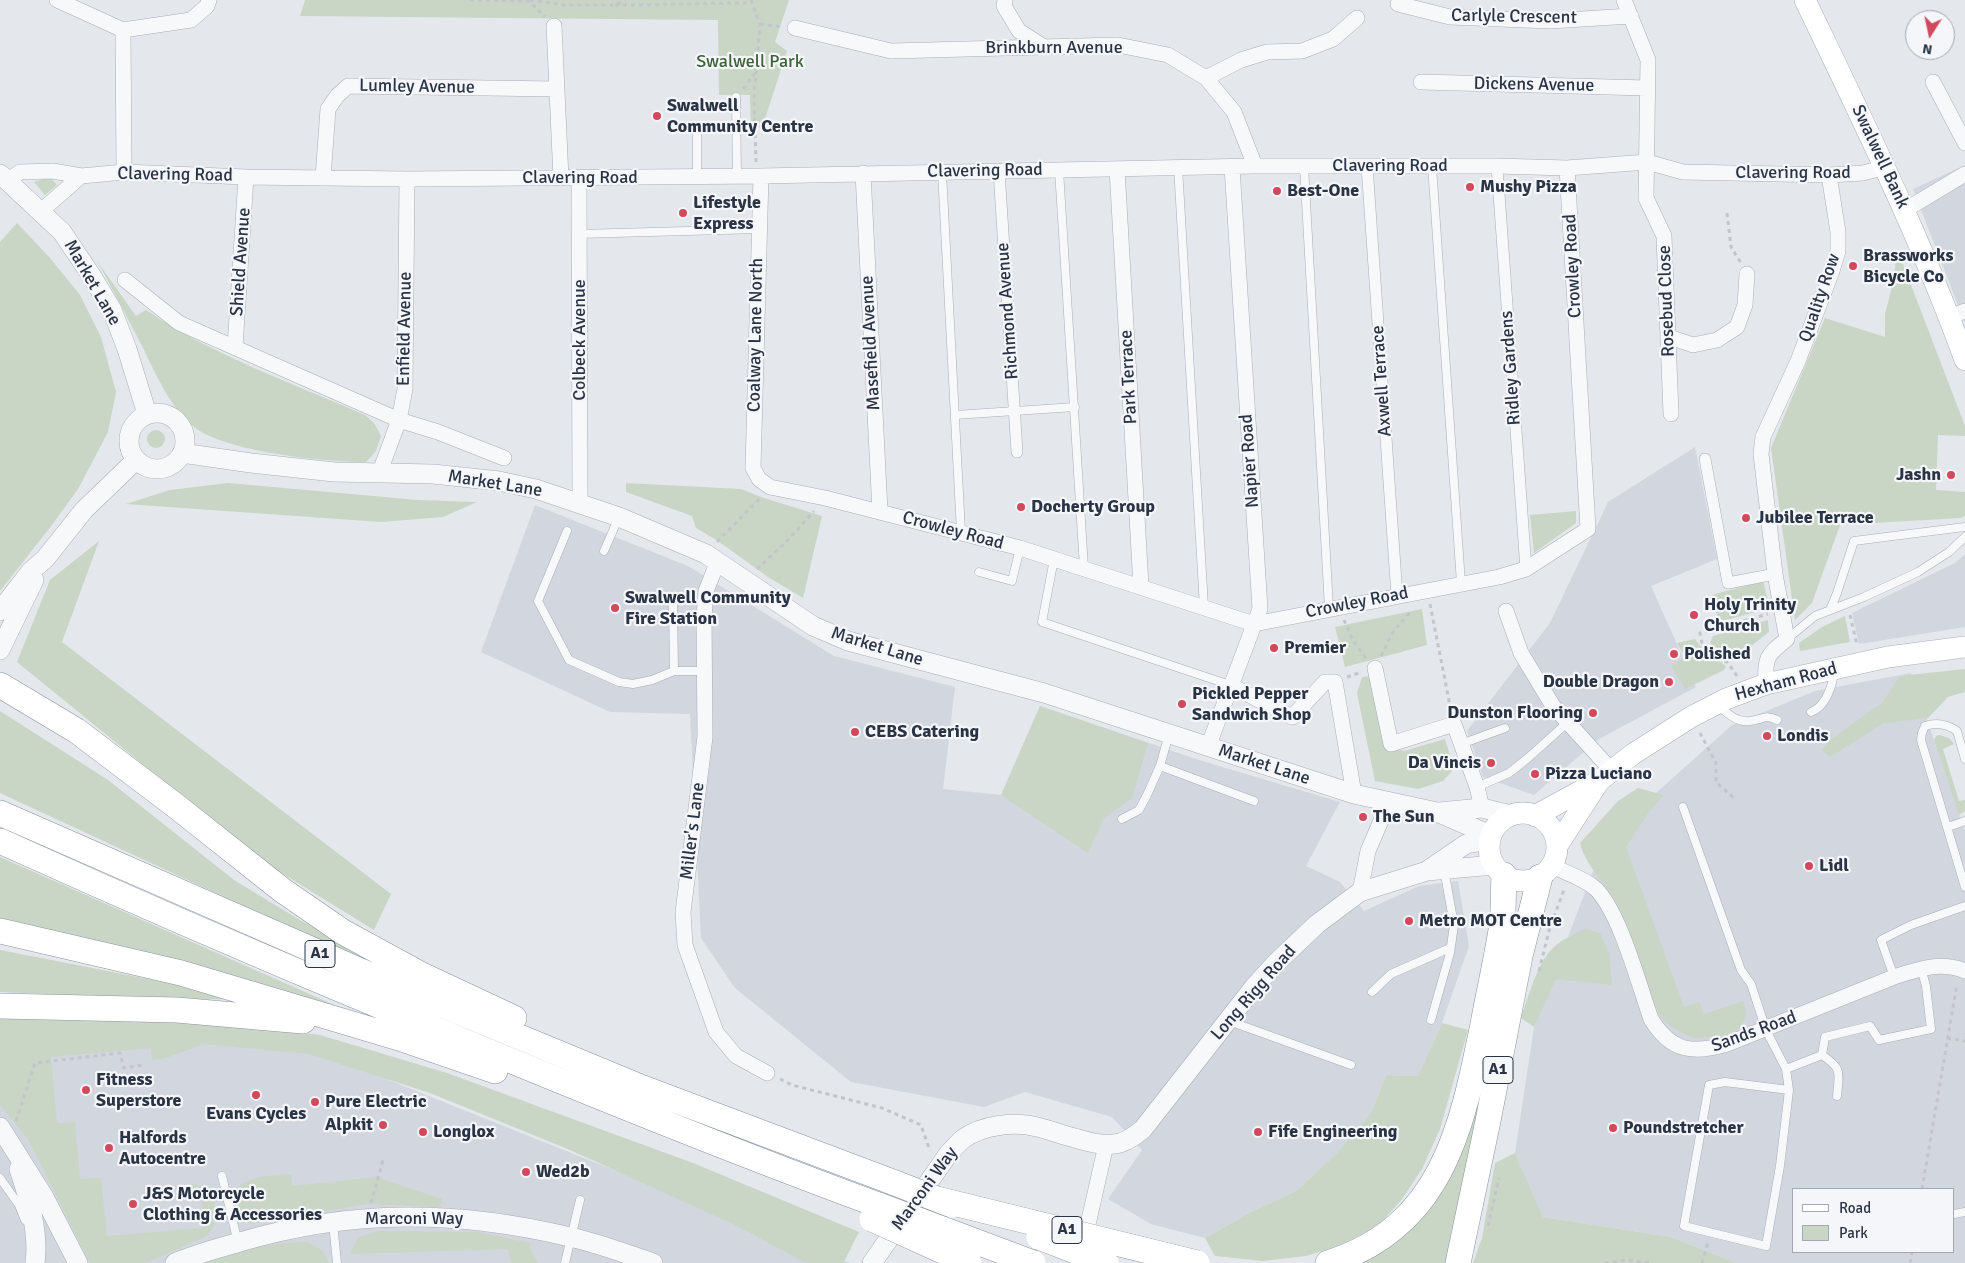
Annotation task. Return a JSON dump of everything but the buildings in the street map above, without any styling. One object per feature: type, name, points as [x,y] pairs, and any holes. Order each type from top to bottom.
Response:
[{"type":"highway","points":[[0,685],[77,731],[170,801],[282,890],[343,932],[420,974],[556,1036],[643,1088]]},
{"type":"highway","name":"A1","points":[[0,813],[372,976],[643,1088],[1106,1263]]},
{"type":"highway","name":"A1","points":[[0,841],[243,948],[612,1103],[740,1154],[877,1213],[969,1263]]},
{"type":"highway","name":"A1","points":[[1458,1263],[1520,956],[1549,863]]},
{"type":"highway","name":"A1","points":[[1328,1263],[1371,1245],[1398,1225],[1422,1200],[1450,1152],[1468,1099],[1496,957],[1502,918],[1499,870]]},
{"type":"highway","points":[[0,931],[181,972],[399,1038],[549,1089],[612,1103]]},
{"type":"highway","points":[[0,1006],[177,1010],[269,1017],[399,1038]]},
{"type":"highway","name":"A1","points":[[937,1199],[1197,1263]]},
{"type":"highway","name":"A1","points":[[877,1213],[1033,1263]]},
{"type":"main road","name":"Swalwell Bank","points":[[1806,0],[1905,210],[1957,314],[1965,360]]},
{"type":"main road","name":"Hexham Road","points":[[1535,816],[1605,776],[1633,754],[1691,717],[1757,687],[1888,657],[1965,647]]},
{"type":"main road","name":"Hexham Road","points":[[1549,863],[1605,776]]},
{"type":"main road","points":[[1511,814],[1535,816],[1545,822],[1551,829],[1549,863],[1521,881],[1499,870],[1489,851],[1490,838],[1495,825],[1511,814]]},
{"type":"street","points":[[58,0],[123,30],[191,20],[207,6],[209,0]]},
{"type":"street","points":[[1005,0],[1004,6],[1019,31],[1044,47]]},
{"type":"street","name":"Rosebud Close","points":[[1624,0],[1648,60],[1646,198],[1664,236],[1671,414]]},
{"type":"street","name":"Carlyle Crescent","points":[[1398,4],[1450,17],[1550,21],[1631,16]]},
{"type":"street","points":[[1206,78],[1241,60],[1267,52],[1302,51],[1333,39],[1357,18]]},
{"type":"street","points":[[554,26],[561,178]]},
{"type":"street","name":"Brinkburn Avenue","points":[[795,28],[891,51],[1118,44],[1168,55],[1206,78],[1234,112],[1255,166]]},
{"type":"street","points":[[123,30],[124,172]]},
{"type":"street","name":"Dickens Avenue","points":[[1421,82],[1647,88]]},
{"type":"street","points":[[1933,82],[1965,143]]},
{"type":"street","name":"Lumley Avenue","points":[[322,178],[328,109],[337,96],[348,86],[557,89]]},
{"type":"street","name":"Clavering Road","points":[[4,178],[20,172],[53,171],[81,176],[124,172],[246,177],[407,179],[697,177],[1232,166],[1497,166],[1567,168],[1647,162],[1683,172],[1829,176],[1862,173],[1886,168]]},
{"type":"street","name":"Napier Road","points":[[1208,746],[1260,609],[1232,166]]},
{"type":"street","name":"Axwell Terrace","points":[[1367,166],[1396,596]]},
{"type":"street","name":"Ridley Gardens","points":[[1497,166],[1526,569]]},
{"type":"street","name":"Park Terrace","points":[[1117,168],[1141,586]]},
{"type":"street","name":"Crowley Road","points":[[770,487],[826,498],[1020,548],[1254,624],[1396,596],[1429,597],[1461,582],[1499,577],[1526,569],[1588,529],[1567,168]]},
{"type":"street","name":"Richmond Avenue","points":[[999,171],[1017,452]]},
{"type":"street","name":"Masefield Avenue","points":[[862,173],[880,512]]},
{"type":"street","points":[[1905,210],[1965,174]]},
{"type":"street","points":[[40,212],[81,176]]},
{"type":"street","name":"Coalway Lane North","points":[[760,176],[753,468],[759,478],[770,487]]},
{"type":"street","name":"Quality Row","points":[[1787,639],[1775,574],[1760,454],[1764,437],[1798,361],[1838,251],[1838,232],[1829,176]]},
{"type":"street","name":"Shield Avenue","points":[[235,347],[246,177]]},
{"type":"street","name":"Market Lane","points":[[4,178],[62,232],[91,275],[112,310],[127,349],[146,414]]},
{"type":"street","name":"Colbeck Avenue","points":[[579,178],[580,502]]},
{"type":"street","name":"Enfield Avenue","points":[[379,474],[399,420],[405,389],[407,179]]},
{"type":"street","points":[[1669,337],[1693,345],[1717,340],[1737,327],[1745,305],[1747,274]]},
{"type":"street","name":"Market Lane","points":[[125,280],[179,322],[399,420],[438,432],[504,458]]},
{"type":"street","points":[[156,412],[165,414],[174,418],[180,425],[185,443],[177,460],[170,466],[161,468],[144,465],[136,460],[129,443],[130,434],[133,426],[146,414],[156,412]]},
{"type":"street","name":"Market Lane","points":[[182,452],[306,469],[379,474],[432,474],[499,481],[536,489],[580,502],[619,517],[712,558],[813,626],[848,641],[1044,693],[1354,794],[1437,812],[1490,838]]},
{"type":"street","points":[[1705,459],[1728,583],[1775,574]]},
{"type":"street","points":[[0,611],[30,572],[45,558],[84,510],[136,460]]},
{"type":"street","points":[[0,650],[45,558]]},
{"type":"street","name":"Miller's Lane","points":[[712,558],[706,591],[704,617],[705,737],[683,912],[685,945],[716,1032],[736,1056],[767,1072]]},
{"type":"street","points":[[1506,611],[1521,653],[1553,706],[1605,776]]},
{"type":"street","points":[[1757,687],[1765,662],[1771,652],[1787,639]]},
{"type":"street","points":[[1375,668],[1391,744],[1454,724],[1477,787],[1482,808]]},
{"type":"street","points":[[1230,685],[1292,717],[1325,682],[1334,682],[1354,794]]},
{"type":"street","points":[[1360,892],[1368,851],[1389,802]]},
{"type":"street","name":"Market Lane","points":[[1437,812],[1482,808],[1511,814]]},
{"type":"street","points":[[1435,870],[1466,844],[1490,838]]},
{"type":"street","name":"Sands Road","points":[[1549,863],[1585,881],[1604,898],[1627,950],[1651,1019],[1670,1042],[1691,1050],[1702,1050],[1727,1044],[1921,968],[1936,965],[1964,968]]},
{"type":"street","points":[[1435,870],[1499,870]]},
{"type":"street","name":"Long Rigg Road","points":[[1106,1145],[1120,1143],[1144,1129],[1254,987],[1317,924],[1360,892],[1435,870]]},
{"type":"street","name":"Marconi Way","points":[[872,1263],[949,1153],[963,1139],[976,1132],[1008,1125],[1037,1126],[1081,1140],[1106,1145]]},
{"type":"street","points":[[8,1131],[31,1208],[36,1254]]},
{"type":"street","points":[[8,1131],[78,1263]]},
{"type":"street","points":[[1080,1263],[1106,1145]]},
{"type":"street","name":"Marconi Way","points":[[175,1263],[287,1229],[333,1221],[413,1216],[451,1217],[502,1223],[572,1237],[653,1263]]},
{"type":"lane","points":[[736,97],[737,176]]},
{"type":"lane","points":[[696,136],[697,177]]},
{"type":"lane","points":[[1304,166],[1334,607]]},
{"type":"lane","points":[[1432,166],[1461,582]]},
{"type":"lane","points":[[1178,168],[1204,607]]},
{"type":"lane","points":[[1059,170],[1084,568]]},
{"type":"lane","points":[[942,172],[961,532]]},
{"type":"lane","points":[[579,234],[759,228]]},
{"type":"lane","points":[[955,415],[1075,407]]},
{"type":"lane","points":[[604,551],[619,517]]},
{"type":"lane","points":[[1830,610],[1854,541],[1965,527]]},
{"type":"lane","points":[[566,531],[538,601],[569,660],[619,682],[633,684],[652,680],[674,671],[704,671]]},
{"type":"lane","points":[[1787,639],[1815,616],[1864,597],[1918,572],[1949,552],[1965,537]]},
{"type":"lane","points":[[978,572],[1012,581],[1020,548]]},
{"type":"lane","points":[[1054,558],[1042,622],[1230,685]]},
{"type":"lane","points":[[673,603],[674,671]]},
{"type":"lane","points":[[1811,712],[1816,710],[1831,690],[1834,669]]},
{"type":"lane","points":[[1716,704],[1740,721],[1750,722],[1768,716],[1777,720]]},
{"type":"lane","points":[[1477,787],[1509,773],[1567,723]]},
{"type":"lane","points":[[1965,758],[1957,731],[1951,727],[1934,724],[1925,726],[1922,740],[1965,887]]},
{"type":"lane","points":[[1461,744],[1505,728]]},
{"type":"lane","points":[[1122,819],[1139,810],[1147,796],[1160,766],[1169,734]]},
{"type":"lane","points":[[1160,766],[1254,801]]},
{"type":"lane","points":[[1683,807],[1740,970],[1751,984],[1766,1030],[1786,1069],[1789,1090],[1780,1166],[1766,1246],[1684,1226],[1709,1085],[1725,1082],[1789,1090]]},
{"type":"lane","points":[[1948,827],[1965,821]]},
{"type":"lane","points":[[1431,1020],[1450,948],[1454,925],[1435,870]]},
{"type":"lane","points":[[1894,977],[1881,940],[1911,926],[1965,906]]},
{"type":"lane","points":[[1372,992],[1391,974],[1450,948]]},
{"type":"lane","points":[[1822,1055],[1825,1038],[1870,1026],[1879,1040],[1931,1029],[1926,986],[1921,968]]},
{"type":"lane","points":[[1227,1020],[1351,1065]]},
{"type":"lane","points":[[1786,1069],[1822,1055]]},
{"type":"lane","points":[[1822,1055],[1835,1064],[1839,1072],[1837,1096]]},
{"type":"lane","points":[[222,1176],[238,1243]]},
{"type":"lane","points":[[0,1178],[19,1205],[36,1254]]},
{"type":"lane","points":[[565,1263],[580,1200]]},
{"type":"lane","points":[[333,1221],[338,1263]]},
{"type":"path","points":[[470,0],[530,1],[564,5],[751,2],[760,24],[754,97],[756,168],[760,176]]},
{"type":"path","points":[[615,5],[626,0]]},
{"type":"path","points":[[530,1],[554,26]]},
{"type":"path","points":[[760,24],[795,28]]},
{"type":"path","points":[[736,97],[756,72]]},
{"type":"path","points":[[1727,213],[1732,246],[1747,274]]},
{"type":"path","points":[[712,558],[770,487]]},
{"type":"path","points":[[746,580],[788,540],[826,498]]},
{"type":"path","points":[[1422,606],[1429,597]]},
{"type":"path","points":[[1429,597],[1454,724]]},
{"type":"path","points":[[1334,607],[1353,641],[1375,668]]},
{"type":"path","points":[[1334,682],[1375,668],[1393,632],[1414,608]]},
{"type":"path","points":[[1757,687],[1702,643],[1700,633],[1782,610]]},
{"type":"path","points":[[1850,615],[1852,625]]},
{"type":"path","points":[[1691,717],[1716,763],[1716,782],[1736,800]]},
{"type":"path","points":[[1922,1188],[1955,987],[1964,968]]},
{"type":"path","points":[[1947,1038],[1965,1041]]},
{"type":"path","points":[[8,1131],[35,1063],[120,1053],[124,1068],[143,1065]]},
{"type":"path","points":[[767,1072],[792,1085],[882,1108],[921,1125],[937,1170]]},
{"type":"path","points":[[366,1218],[383,1160]]},
{"type":"path","points":[[1702,1263],[1711,1234]]},
{"type":"path","points":[[1606,1263],[1626,1260],[1653,1263]]},
{"type":"shaded area","points":[[1965,165],[1965,323],[1913,189]]},
{"type":"shaded area","points":[[1695,447],[1717,559],[1651,586],[1696,687],[1599,739],[1534,795],[1483,777],[1467,731],[1550,623],[1608,502]]},
{"type":"shaded area","points":[[535,505],[688,566],[834,656],[955,687],[943,789],[1001,795],[1040,706],[1199,760],[1340,802],[1306,866],[1340,882],[1364,911],[1419,886],[1458,881],[1469,946],[1442,1023],[1418,1076],[1386,1075],[1371,1113],[1335,1155],[1296,1191],[1251,1212],[1205,1238],[1151,1224],[1108,1199],[1142,1150],[1112,1117],[1025,1092],[984,1107],[851,1082],[735,988],[701,938],[690,714],[610,712],[481,652]]},
{"type":"shaded area","points":[[1965,554],[1965,627],[1859,644],[1852,613],[1955,563]]},
{"type":"shaded area","points":[[1911,673],[1965,831],[1965,1263],[1736,1263],[1671,1237],[1543,1217],[1515,1153],[1534,1027],[1593,871],[1656,793],[1732,725],[1815,691]]},
{"type":"shaded area","points":[[0,1018],[306,1047],[850,1263],[0,1263]]},
{"type":"green space","name":"Swalwell Park","points":[[305,0],[789,0],[775,42],[787,51],[762,128],[751,127],[750,95],[719,95],[718,20],[300,16]]},
{"type":"green space","points":[[52,179],[57,185],[45,195],[34,182]]},
{"type":"green space","points":[[17,223],[50,258],[80,295],[101,337],[116,392],[108,432],[78,489],[0,591],[0,242]]},
{"type":"green space","points":[[1901,259],[1965,426],[1965,436],[1938,435],[1936,490],[1965,492],[1965,516],[1960,518],[1840,525],[1812,603],[1795,620],[1771,448],[1825,318],[1885,337],[1885,314],[1893,283],[1896,260]]},
{"type":"green space","points":[[97,261],[136,316],[146,310],[171,326],[225,355],[365,415],[374,423],[381,436],[376,451],[366,462],[348,462],[276,454],[227,443],[207,435],[193,426],[184,418],[164,389]]},
{"type":"green space","points":[[152,430],[160,430],[165,435],[163,446],[152,448],[147,443],[147,435]]},
{"type":"green space","points":[[228,483],[418,500],[477,502],[443,517],[381,522],[126,504],[170,490]]},
{"type":"green space","points":[[626,483],[741,489],[822,516],[803,598],[768,577],[718,541],[696,528],[692,516],[626,492]]},
{"type":"green space","points":[[1576,511],[1576,523],[1534,553],[1530,515]]},
{"type":"green space","points":[[99,541],[62,642],[391,894],[374,930],[259,859],[17,662],[50,580]]},
{"type":"green space","points":[[1763,581],[1770,608],[1719,622],[1712,595]]},
{"type":"green space","points":[[1422,609],[1427,645],[1345,667],[1335,627]]},
{"type":"green space","points":[[1845,616],[1850,642],[1800,651],[1799,643],[1822,627]]},
{"type":"green space","points":[[1768,620],[1769,632],[1732,661],[1710,643],[1713,636]]},
{"type":"green space","points":[[1695,639],[1702,648],[1726,666],[1724,670],[1685,689],[1671,666],[1685,657],[1677,643]]},
{"type":"green space","points":[[1965,669],[1965,692],[1948,697],[1928,718],[1884,723],[1830,757],[1822,750],[1830,740],[1882,703],[1900,676]]},
{"type":"green space","points":[[1370,676],[1384,746],[1404,751],[1445,739],[1454,769],[1443,781],[1418,789],[1375,781],[1357,693],[1362,677]]},
{"type":"green space","points":[[1040,706],[1148,743],[1132,798],[1104,818],[1088,853],[1001,795]]},
{"type":"green space","points":[[0,711],[108,780],[234,880],[300,920],[361,952],[358,959],[0,793]]},
{"type":"green space","points":[[1940,735],[1949,738],[1954,744],[1943,749],[1959,801],[1965,800],[1965,811],[1960,814],[1934,740],[1936,736]]},
{"type":"green space","points":[[1638,788],[1664,795],[1649,812],[1626,847],[1684,1007],[1699,1002],[1704,1014],[1743,1001],[1745,1017],[1743,1024],[1726,1035],[1694,1038],[1677,1030],[1660,1016],[1655,1007],[1621,911],[1583,853],[1580,843],[1618,801]]},
{"type":"green space","points":[[0,857],[332,1004],[325,1005],[148,953],[0,918]]},
{"type":"green space","points":[[1585,929],[1600,933],[1609,952],[1612,985],[1556,979],[1534,1027],[1521,1018],[1533,982],[1546,956],[1558,943]]},
{"type":"green space","points":[[0,950],[220,993],[229,999],[179,1000],[0,992]]},
{"type":"green space","points":[[0,1013],[200,1021],[320,1035],[447,1073],[693,1163],[859,1232],[845,1260],[841,1263],[806,1263],[733,1224],[570,1150],[430,1093],[309,1054],[203,1044],[166,1058],[152,1060],[151,1048],[51,1057],[57,1123],[75,1122],[80,1179],[101,1178],[107,1236],[202,1228],[202,1195],[192,1195],[192,1184],[209,1189],[214,1201],[214,1225],[207,1236],[145,1263],[90,1263],[28,1139],[0,1105]]},
{"type":"green space","points":[[1442,1023],[1468,1030],[1440,1129],[1422,1169],[1402,1199],[1379,1225],[1341,1245],[1306,1256],[1263,1261],[1215,1256],[1205,1238],[1251,1212],[1296,1191],[1335,1155],[1371,1113],[1386,1075],[1418,1076]]},
{"type":"green space","points":[[1482,1077],[1488,1078],[1447,1263],[1358,1263],[1384,1248]]},
{"type":"green space","points":[[1515,1153],[1543,1217],[1671,1237],[1736,1263],[1473,1263],[1482,1238],[1495,1163]]},
{"type":"green space","points":[[291,1174],[292,1186],[376,1177],[442,1199],[439,1207],[367,1204],[250,1224],[237,1214],[235,1198],[237,1190],[242,1184],[249,1180],[266,1176]]},
{"type":"green space","points":[[379,1231],[476,1232],[530,1243],[530,1248],[538,1263],[511,1263],[508,1249],[350,1254],[358,1237]]},
{"type":"green space","points":[[308,1242],[323,1251],[329,1263],[200,1263],[226,1254],[253,1248]]},
{"type":"place","name":"Swalwell Community Centre","points":[[657,116]]},
{"type":"place","name":"Mushy Pizza","points":[[1470,187]]},
{"type":"place","name":"Best-One","points":[[1277,191]]},
{"type":"place","name":"Lifestyle Express","points":[[683,213]]},
{"type":"place","name":"Brassworks Bicycle Co","points":[[1853,266]]},
{"type":"place","name":"Jashn","points":[[1951,475]]},
{"type":"place","name":"Docherty Group","points":[[1021,507]]},
{"type":"place","name":"Jubilee Terrace","points":[[1746,518]]},
{"type":"place","name":"Swalwell Community Fire Station","points":[[615,608]]},
{"type":"place","name":"Holy Trinity Church","points":[[1694,615]]},
{"type":"place","name":"Premier","points":[[1274,648]]},
{"type":"place","name":"Polished","points":[[1674,654]]},
{"type":"place","name":"Double Dragon","points":[[1669,682]]},
{"type":"place","name":"Pickled Pepper Sandwich Shop","points":[[1182,704]]},
{"type":"place","name":"Dunston Flooring","points":[[1593,713]]},
{"type":"place","name":"CEBS Catering","points":[[855,732]]},
{"type":"place","name":"Londis","points":[[1767,736]]},
{"type":"place","name":"Da Vincis","points":[[1491,763]]},
{"type":"place","name":"Pizza Luciano","points":[[1535,774]]},
{"type":"place","name":"The Sun","points":[[1363,817]]},
{"type":"place","name":"Lidl","points":[[1809,866]]},
{"type":"place","name":"Metro MOT Centre","points":[[1409,921]]},
{"type":"place","name":"Fitness Superstore","points":[[86,1090]]},
{"type":"place","name":"Evans Cycles","points":[[256,1095]]},
{"type":"place","name":"Pure Electric","points":[[315,1102]]},
{"type":"place","name":"Alpkit","points":[[383,1125]]},
{"type":"place","name":"Poundstretcher","points":[[1613,1128]]},
{"type":"place","name":"Longlox","points":[[423,1132]]},
{"type":"place","name":"Fife Engineering","points":[[1258,1132]]},
{"type":"place","name":"Halfords Autocentre","points":[[109,1148]]},
{"type":"place","name":"Wed2b","points":[[526,1172]]},
{"type":"place","name":"J&S Motorcycle Clothing & Accessories","points":[[133,1204]]}]
